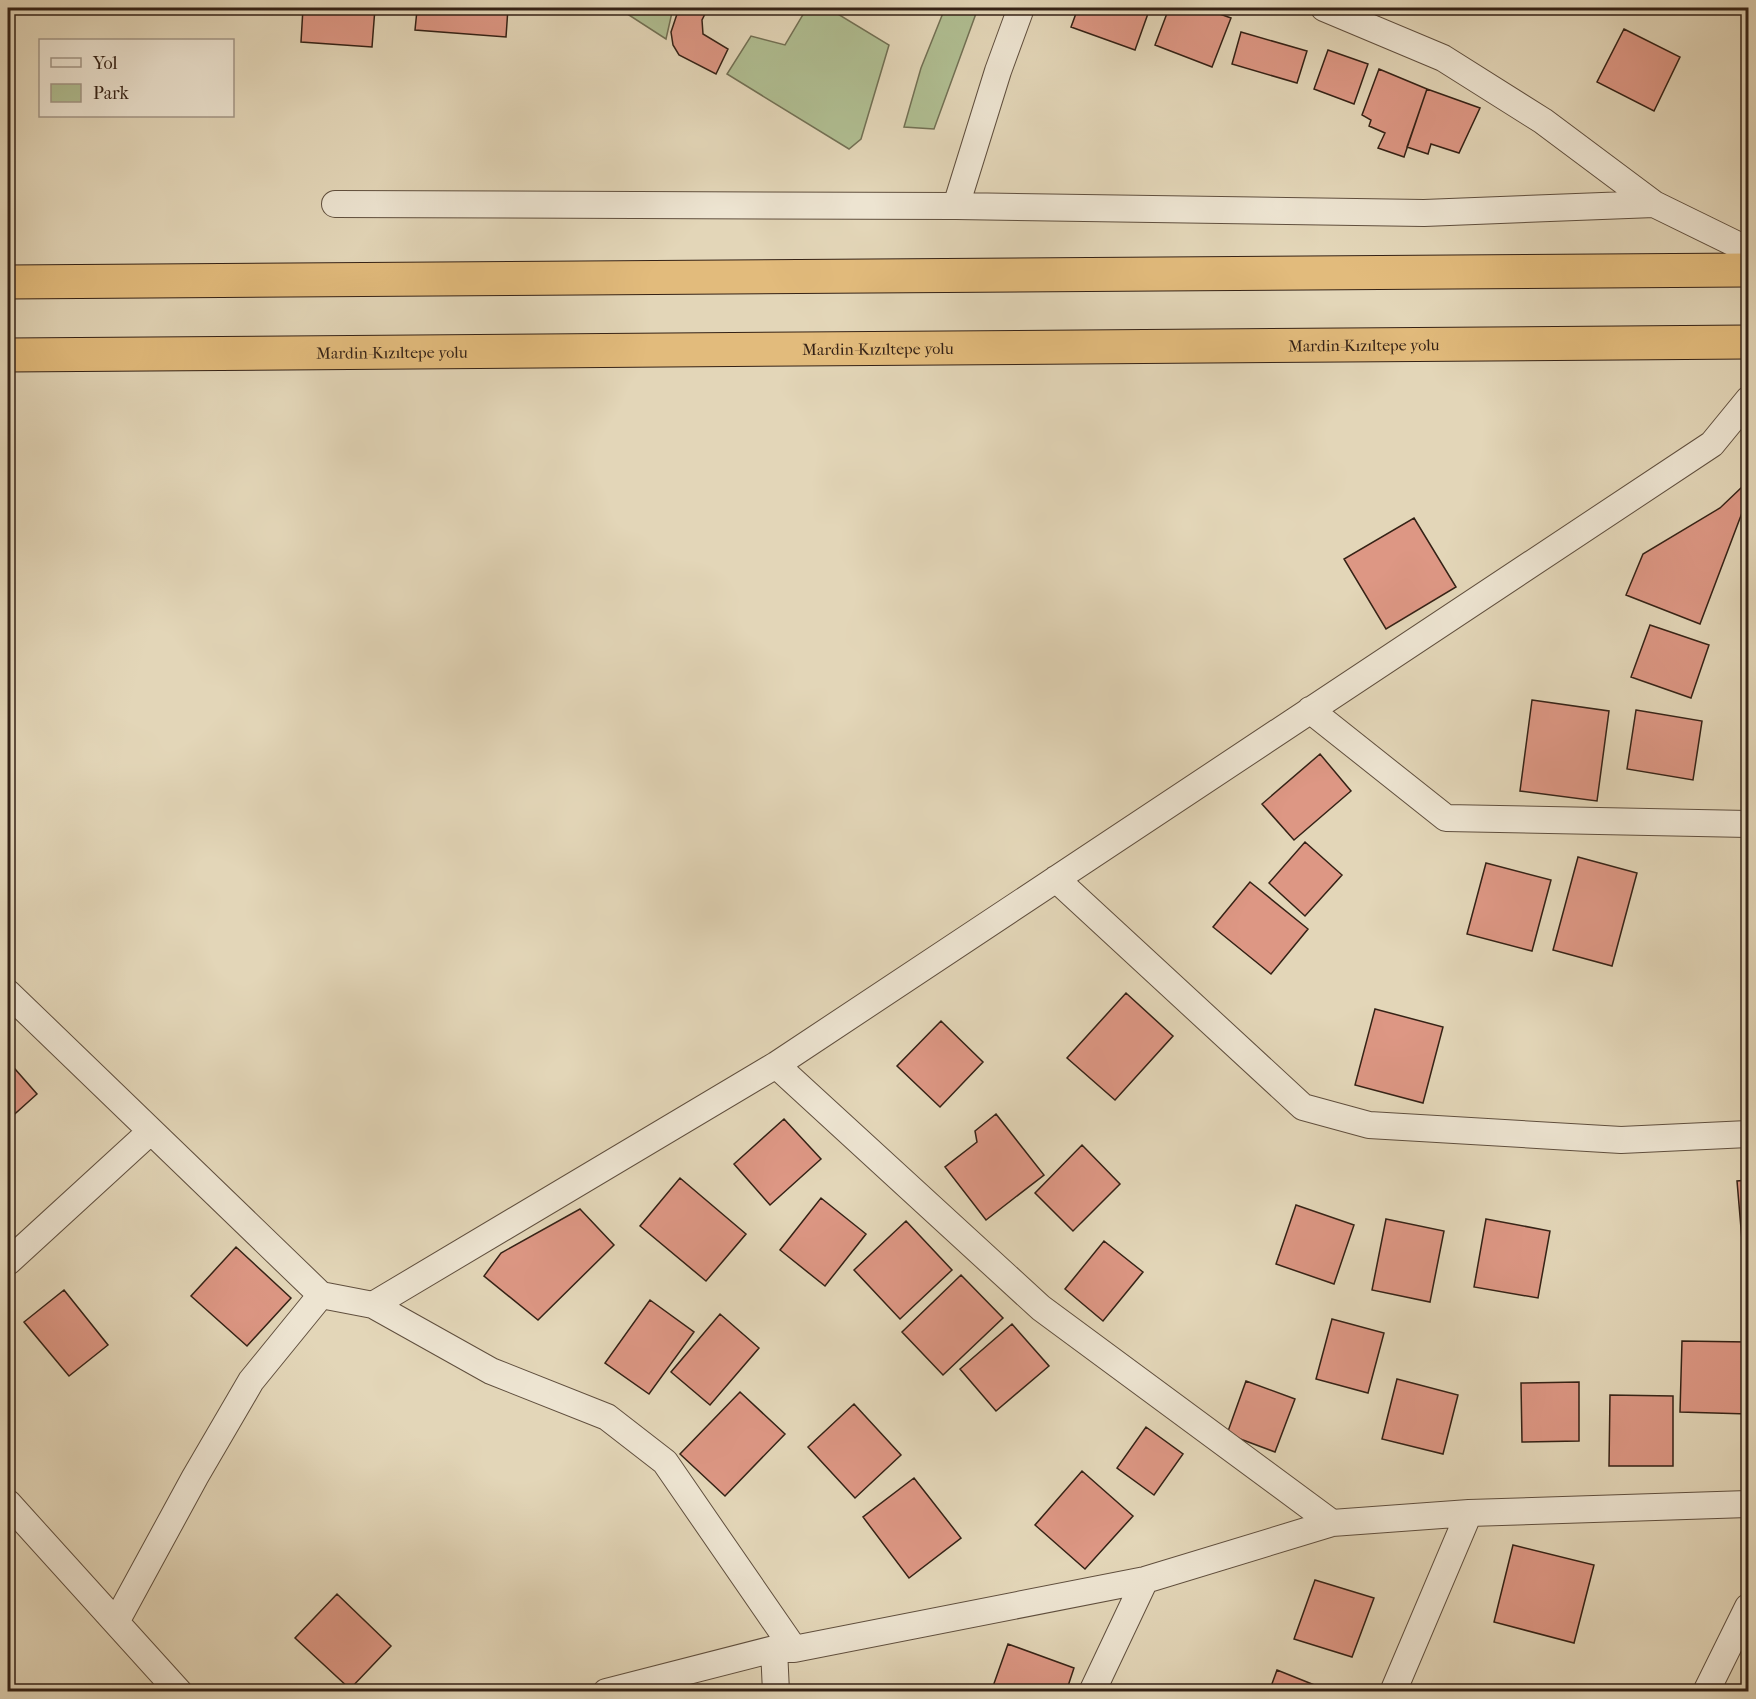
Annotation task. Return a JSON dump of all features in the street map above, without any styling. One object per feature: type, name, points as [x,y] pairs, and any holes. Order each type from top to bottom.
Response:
[{"type":"highway","points":[[8,282],[1749,270]]},
{"type":"highway","name":"Mardin-Kızıltepe yolu","points":[[8,355],[1749,342]]},
{"type":"street","points":[[957,206],[998,71],[1021,8]]},
{"type":"street","points":[[1324,8],[1443,58],[1543,121],[1654,204],[1749,250]]},
{"type":"street","points":[[335,204],[957,206],[1424,213],[1654,204]]},
{"type":"street","points":[[373,1305],[776,1065],[1712,444],[1749,400]]},
{"type":"street","points":[[1310,710],[1446,818],[1749,824]]},
{"type":"street","points":[[1056,879],[1303,1107],[1369,1125],[1622,1140],[1749,1134]]},
{"type":"street","points":[[8,993],[321,1295],[373,1305],[491,1371],[607,1417],[665,1462],[784,1649],[776,1692]]},
{"type":"street","points":[[776,1065],[1041,1308],[1332,1523]]},
{"type":"street","points":[[8,1263],[151,1131]]},
{"type":"street","points":[[116,1622],[251,1381],[321,1295]]},
{"type":"street","points":[[8,1503],[179,1692]]},
{"type":"street","points":[[606,1692],[784,1649],[1145,1580],[1332,1523],[1469,1513],[1749,1504]]},
{"type":"street","points":[[1393,1692],[1469,1513]]},
{"type":"street","points":[[1092,1692],[1145,1580]]},
{"type":"street","points":[[1706,1692],[1749,1607]]},
{"type":"green space","points":[[618,8],[673,8],[666,39]]},
{"type":"green space","points":[[791,8],[828,8],[889,45],[861,139],[849,149],[727,74],[751,36],[785,45],[804,13]]},
{"type":"green space","points":[[945,8],[978,8],[934,129],[904,127],[921,68]]},
{"type":"building","points":[[303,8],[375,8],[372,47],[301,42]]},
{"type":"building","points":[[376,8],[508,8],[506,37],[415,30],[417,10]]},
{"type":"building","points":[[679,8],[708,8],[702,20],[703,34],[728,49],[716,74],[679,55],[673,45],[671,32]]},
{"type":"building","points":[[1078,8],[1150,8],[1135,50],[1071,27]]},
{"type":"building","points":[[1169,8],[1203,8],[1231,18],[1212,67],[1155,45]]},
{"type":"building","points":[[1624,29],[1680,57],[1654,111],[1597,82]]},
{"type":"building","points":[[1241,32],[1307,51],[1297,83],[1232,64]]},
{"type":"building","points":[[1328,50],[1368,64],[1354,104],[1314,89]]},
{"type":"building","points":[[1379,69],[1427,89],[1404,157],[1378,148],[1385,133],[1369,126],[1371,120],[1362,115]]},
{"type":"building","points":[[1427,89],[1480,108],[1459,153],[1431,144],[1428,154],[1407,147]]},
{"type":"building","points":[[1742,487],[1748,492],[1748,497],[1700,624],[1626,595],[1643,554],[1720,508]]},
{"type":"building","points":[[1414,518],[1456,587],[1386,629],[1344,559]]},
{"type":"building","points":[[1650,625],[1709,645],[1691,698],[1631,677]]},
{"type":"building","points":[[1532,700],[1609,711],[1597,801],[1520,791]]},
{"type":"building","points":[[1636,710],[1702,721],[1693,780],[1627,769]]},
{"type":"building","points":[[1320,754],[1351,791],[1294,840],[1262,804]]},
{"type":"building","points":[[1305,842],[1342,875],[1305,916],[1269,883]]},
{"type":"building","points":[[1578,857],[1637,873],[1612,966],[1553,950]]},
{"type":"building","points":[[1486,863],[1551,880],[1532,951],[1467,934]]},
{"type":"building","points":[[1250,882],[1308,929],[1271,974],[1213,927]]},
{"type":"building","points":[[1126,993],[1173,1036],[1115,1100],[1067,1058]]},
{"type":"building","points":[[1375,1009],[1443,1027],[1423,1103],[1355,1085]]},
{"type":"building","points":[[941,1021],[983,1062],[940,1107],[897,1066]]},
{"type":"building","points":[[8,1061],[37,1094],[8,1120]]},
{"type":"building","points":[[996,1114],[1044,1175],[986,1220],[945,1167],[977,1142],[975,1131]]},
{"type":"building","points":[[784,1119],[821,1159],[770,1205],[734,1164]]},
{"type":"building","points":[[1082,1145],[1120,1184],[1073,1231],[1035,1193]]},
{"type":"building","points":[[680,1178],[746,1234],[706,1281],[640,1226]]},
{"type":"building","points":[[1748,1180],[1748,1240],[1742,1240],[1737,1181]]},
{"type":"building","points":[[821,1198],[866,1234],[825,1286],[780,1250]]},
{"type":"building","points":[[1296,1205],[1354,1225],[1334,1284],[1276,1264]]},
{"type":"building","points":[[580,1209],[614,1245],[538,1320],[484,1276],[501,1253]]},
{"type":"building","points":[[1386,1219],[1444,1231],[1430,1302],[1372,1290]]},
{"type":"building","points":[[1486,1219],[1550,1231],[1538,1298],[1474,1287]]},
{"type":"building","points":[[906,1221],[952,1270],[900,1319],[854,1270]]},
{"type":"building","points":[[1104,1241],[1143,1272],[1103,1321],[1065,1289]]},
{"type":"building","points":[[236,1247],[291,1298],[247,1346],[191,1296]]},
{"type":"building","points":[[961,1275],[1003,1318],[943,1375],[902,1332]]},
{"type":"building","points":[[64,1290],[108,1345],[69,1376],[24,1322]]},
{"type":"building","points":[[650,1300],[694,1332],[649,1394],[605,1363]]},
{"type":"building","points":[[720,1314],[759,1348],[710,1405],[671,1372]]},
{"type":"building","points":[[1332,1319],[1384,1333],[1368,1393],[1316,1379]]},
{"type":"building","points":[[1012,1324],[1049,1366],[996,1411],[960,1369]]},
{"type":"building","points":[[1682,1341],[1748,1342],[1748,1414],[1680,1412]]},
{"type":"building","points":[[1397,1379],[1458,1395],[1443,1454],[1382,1439]]},
{"type":"building","points":[[1246,1381],[1295,1399],[1275,1452],[1227,1434]]},
{"type":"building","points":[[1579,1382],[1579,1441],[1522,1442],[1521,1383]]},
{"type":"building","points":[[740,1392],[785,1434],[725,1496],[680,1454]]},
{"type":"building","points":[[1610,1395],[1673,1396],[1673,1466],[1609,1466]]},
{"type":"building","points":[[854,1404],[901,1455],[855,1498],[808,1447]]},
{"type":"building","points":[[1146,1427],[1183,1454],[1154,1495],[1117,1468]]},
{"type":"building","points":[[1082,1471],[1133,1516],[1085,1569],[1035,1525]]},
{"type":"building","points":[[914,1478],[961,1538],[909,1578],[863,1517]]},
{"type":"building","points":[[1513,1545],[1594,1565],[1574,1643],[1494,1622]]},
{"type":"building","points":[[1315,1580],[1374,1598],[1352,1657],[1294,1639]]},
{"type":"building","points":[[337,1594],[391,1646],[350,1689],[295,1638]]},
{"type":"building","points":[[1008,1644],[1074,1668],[1066,1692],[991,1692]]},
{"type":"building","points":[[1277,1670],[1332,1692],[1269,1692]]}]
